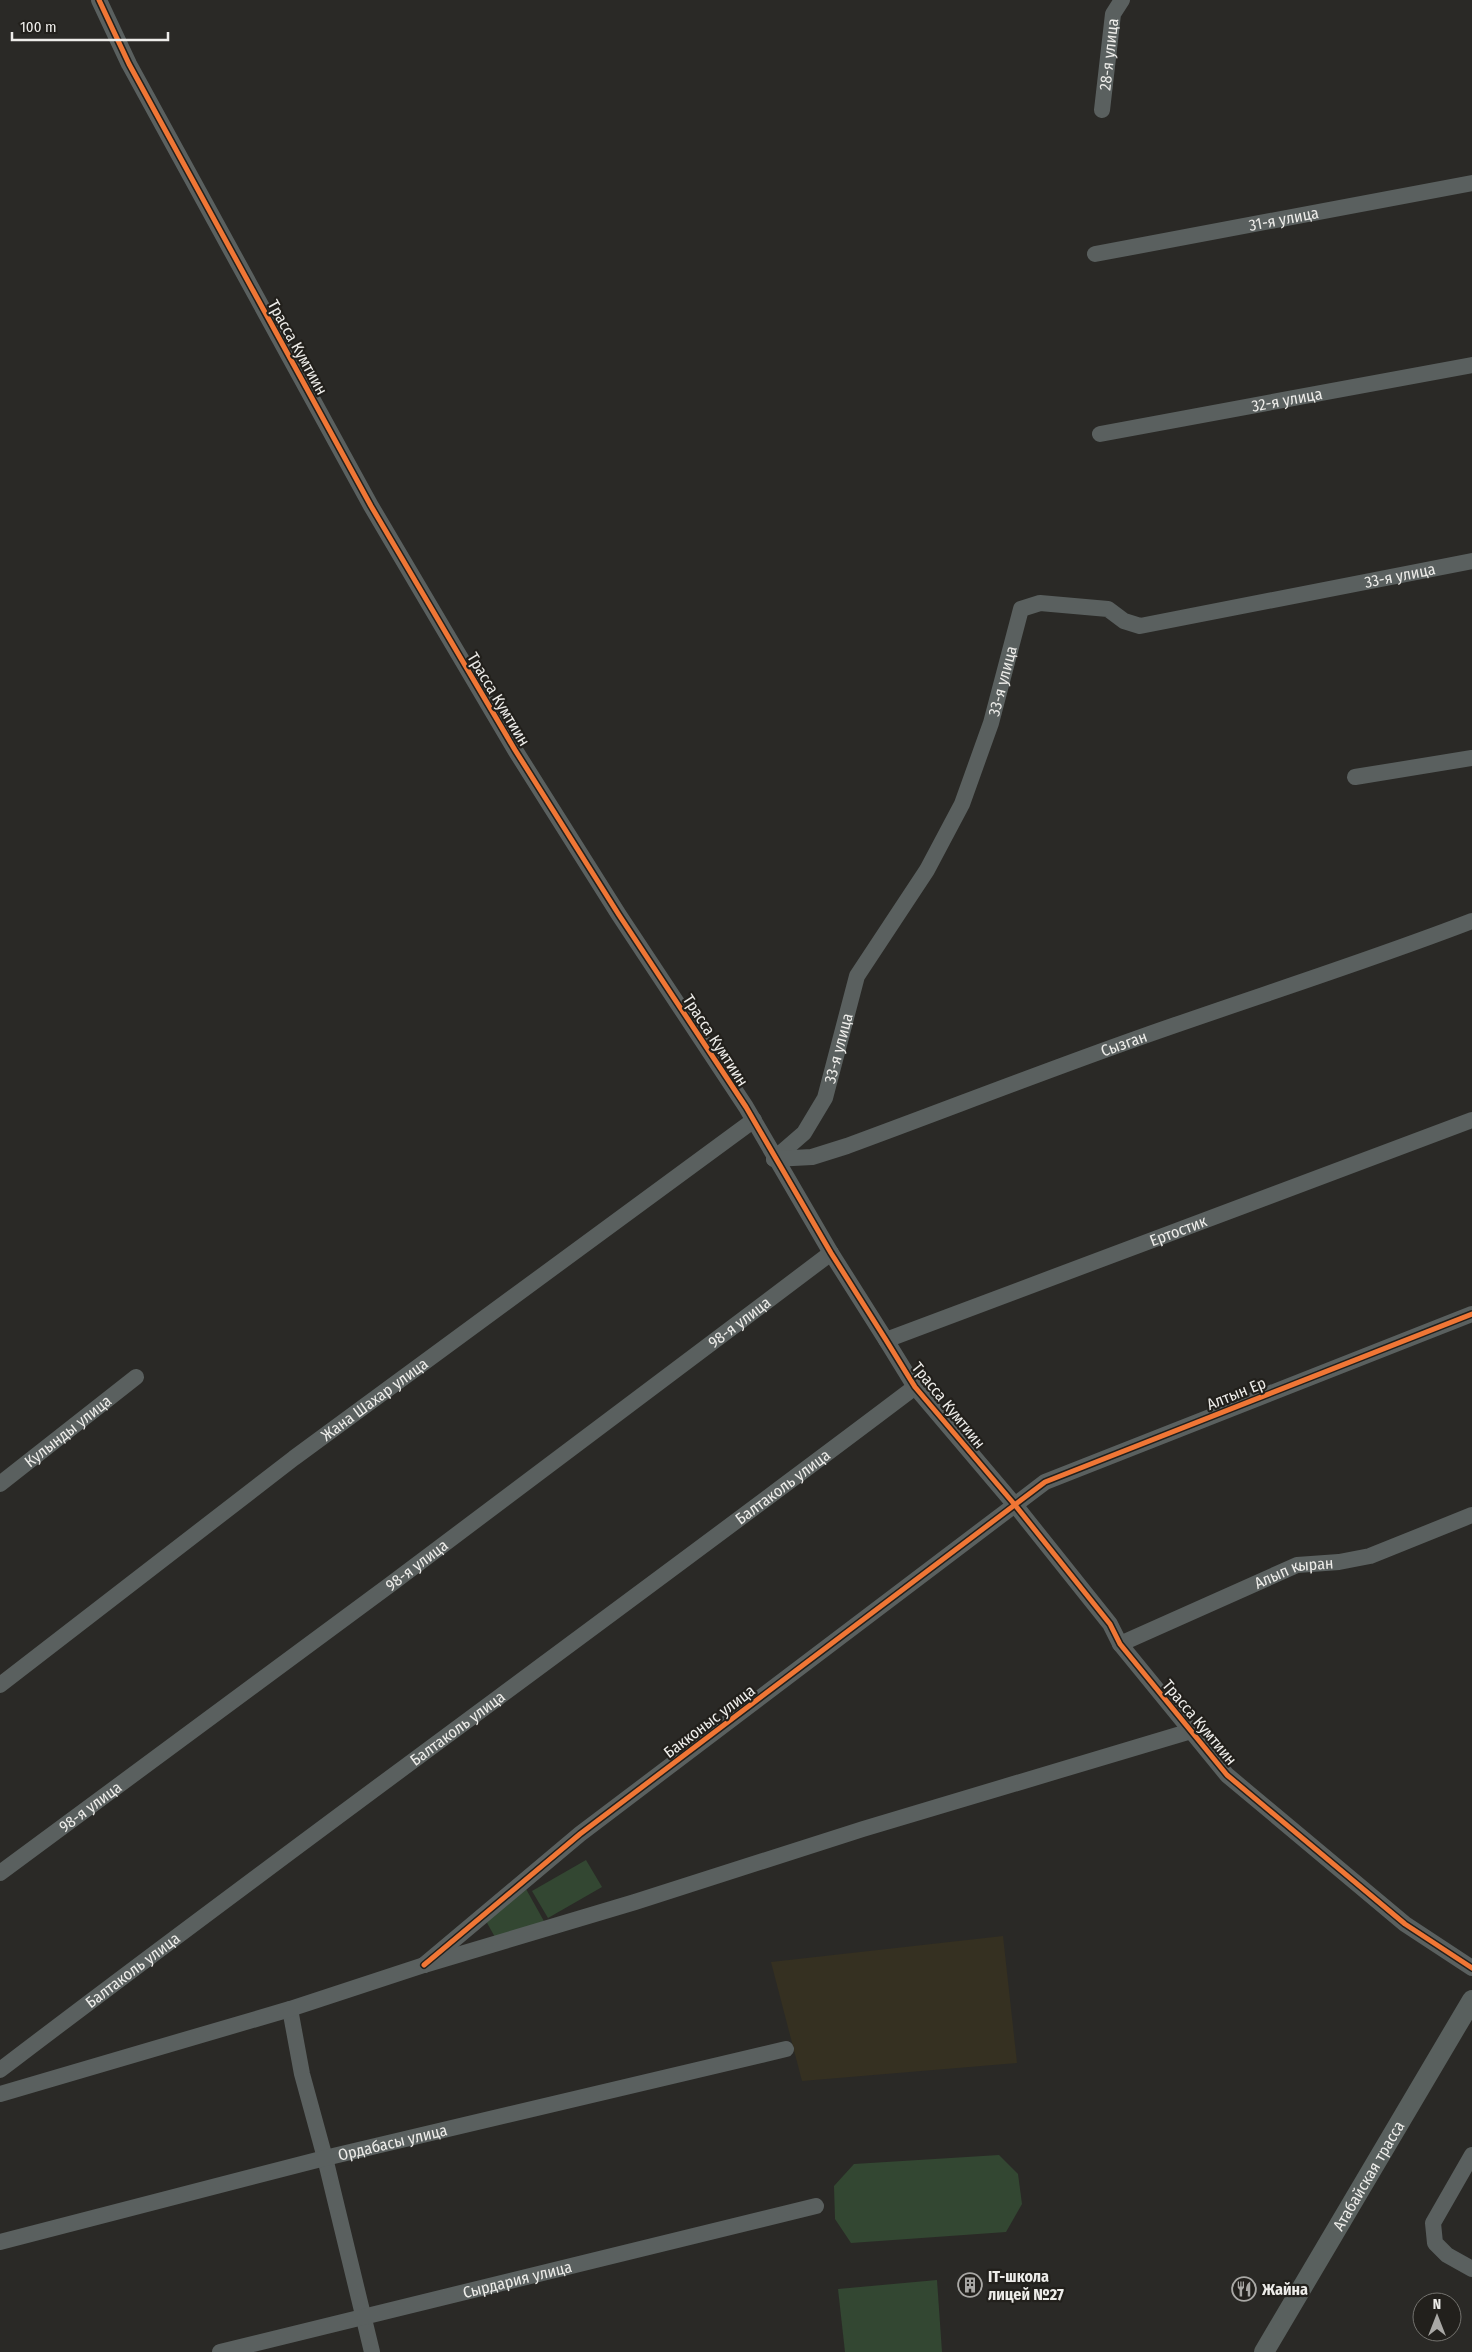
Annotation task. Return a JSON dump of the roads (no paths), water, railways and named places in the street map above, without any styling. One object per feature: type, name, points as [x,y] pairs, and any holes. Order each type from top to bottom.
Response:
[{"type":"main road","name":"Атабайская трасса","points":[[1264,2352],[1472,2000]]},
{"type":"street","name":"Трасса Кумтиин","points":[[99,0],[128,64],[371,506],[515,750],[613,907],[754,1120],[774,1158],[831,1253],[915,1387],[1015,1505],[1110,1624],[1120,1644],[1227,1775],[1405,1924],[1472,1968]]},
{"type":"street","name":"28-я улица","points":[[1102,110],[1114,14],[1122,0]]},
{"type":"street","name":"31-я улица","points":[[1095,254],[1472,183]]},
{"type":"street","name":"32-я улица","points":[[1100,434],[1472,365]]},
{"type":"street","name":"33-я улица","points":[[774,1158],[804,1133],[825,1098],[857,976],[927,870],[962,804],[991,723],[1021,609],[1040,603],[1108,609],[1124,621],[1140,626],[1472,561]]},
{"type":"street","points":[[1355,777],[1472,758]]},
{"type":"street","name":"Сызган","points":[[774,1158],[812,1157],[847,1146],[1138,1038],[1281,988],[1361,963],[1472,921]]},
{"type":"street","name":"Жана Шахар улица","points":[[0,1685],[294,1458],[754,1120]]},
{"type":"street","name":"Ертостик","points":[[886,1340],[1472,1120]]},
{"type":"street","name":"98-я улица","points":[[0,1874],[383,1590],[831,1253]]},
{"type":"street","name":"Алтын Ер","points":[[1015,1505],[1045,1482],[1472,1314]]},
{"type":"street","name":"Кулынды улица","points":[[0,1484],[136,1377]]},
{"type":"street","name":"Балтаколь улица","points":[[0,2070],[915,1387]]},
{"type":"street","name":"Бакконыс улица","points":[[424,1964],[580,1834],[1015,1505]]},
{"type":"street","name":"Алып кыран","points":[[1120,1644],[1297,1565],[1338,1562],[1370,1556],[1472,1516]]},
{"type":"street","points":[[0,2094],[290,2009],[424,1964],[635,1902],[863,1829],[1191,1731]]},
{"type":"street","points":[[290,2009],[302,2074],[325,2158],[372,2352]]},
{"type":"street","name":"Ордабасы улица","points":[[0,2242],[325,2158],[786,2049]]},
{"type":"street","points":[[1472,2155],[1433,2223],[1435,2243],[1447,2255],[1472,2269]]},
{"type":"street","name":"Сырдария улица","points":[[220,2352],[816,2206]]},
{"type":"place","name":"IT-школа лицей №27","points":[[970,2285]]},
{"type":"place","name":"Жайна","points":[[1244,2289]]}]
